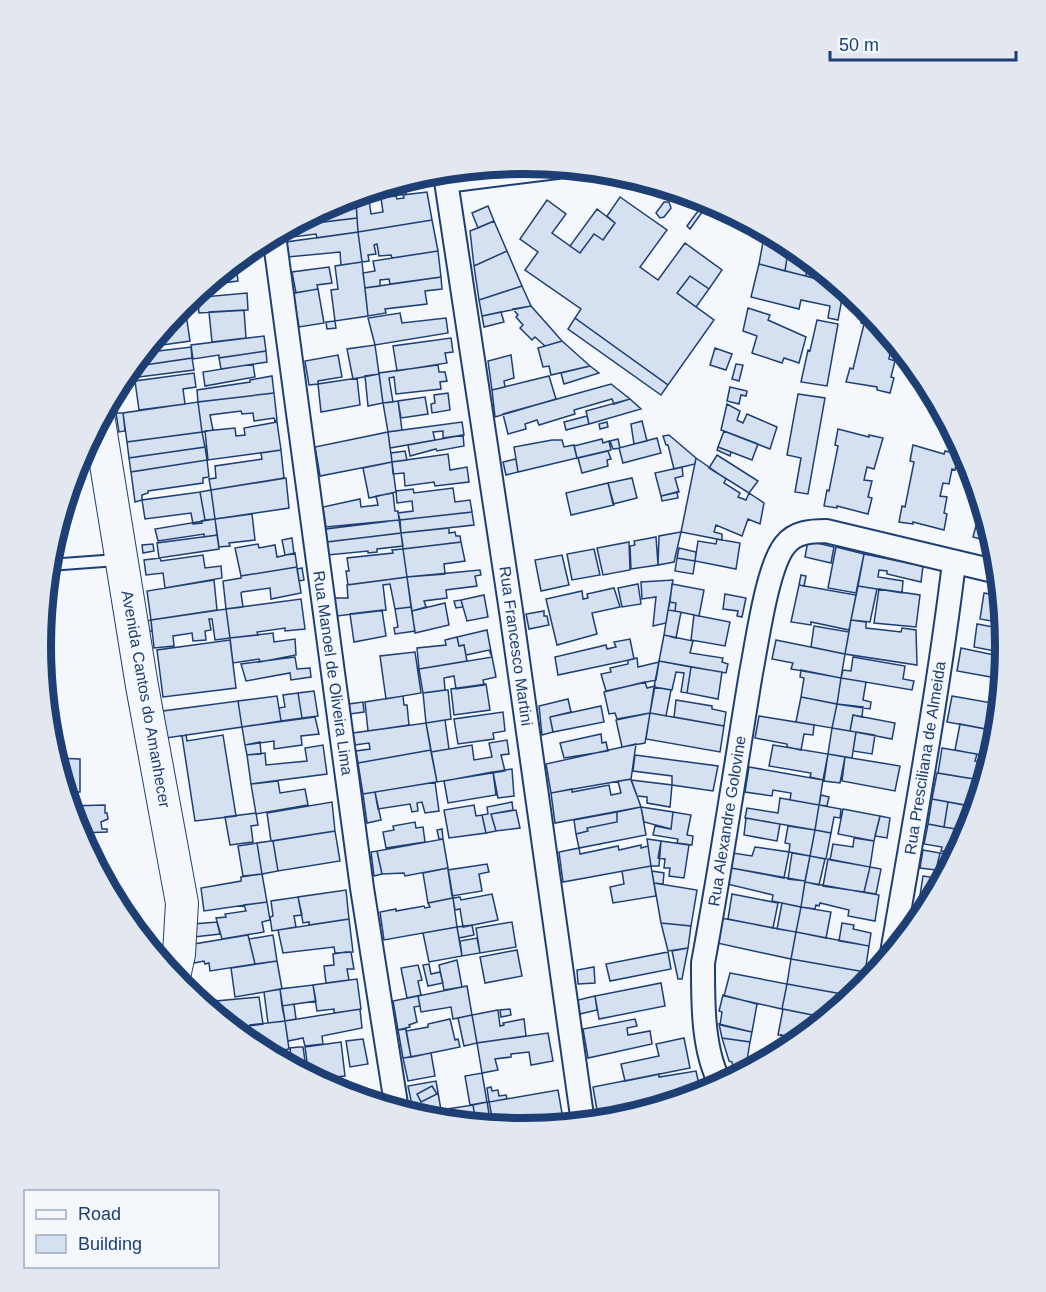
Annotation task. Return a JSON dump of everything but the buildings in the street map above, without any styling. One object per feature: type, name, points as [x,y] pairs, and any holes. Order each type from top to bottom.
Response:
[{"type":"main road","name":"Avenida Cantos do Amanhecer","points":[[101,435],[141,686],[182,903],[176,966]]},
{"type":"street","name":"Rua Francesco Martini","points":[[446,181],[511,611],[582,1114]]},
{"type":"street","name":"Rua Manoel de Oliveira Lima","points":[[275,245],[361,877],[396,1100]]},
{"type":"street","name":"Rua Alexandre Golovine","points":[[716,1076],[703,1012],[703,963],[760,627],[777,558],[791,539],[810,531],[826,531],[954,563]]},
{"type":"street","points":[[954,563],[989,570]]},
{"type":"street","name":"Rua Presciliana de Almeida","points":[[895,935],[928,741],[954,563]]},
{"type":"lane","points":[[58,565],[122,560]]}]
